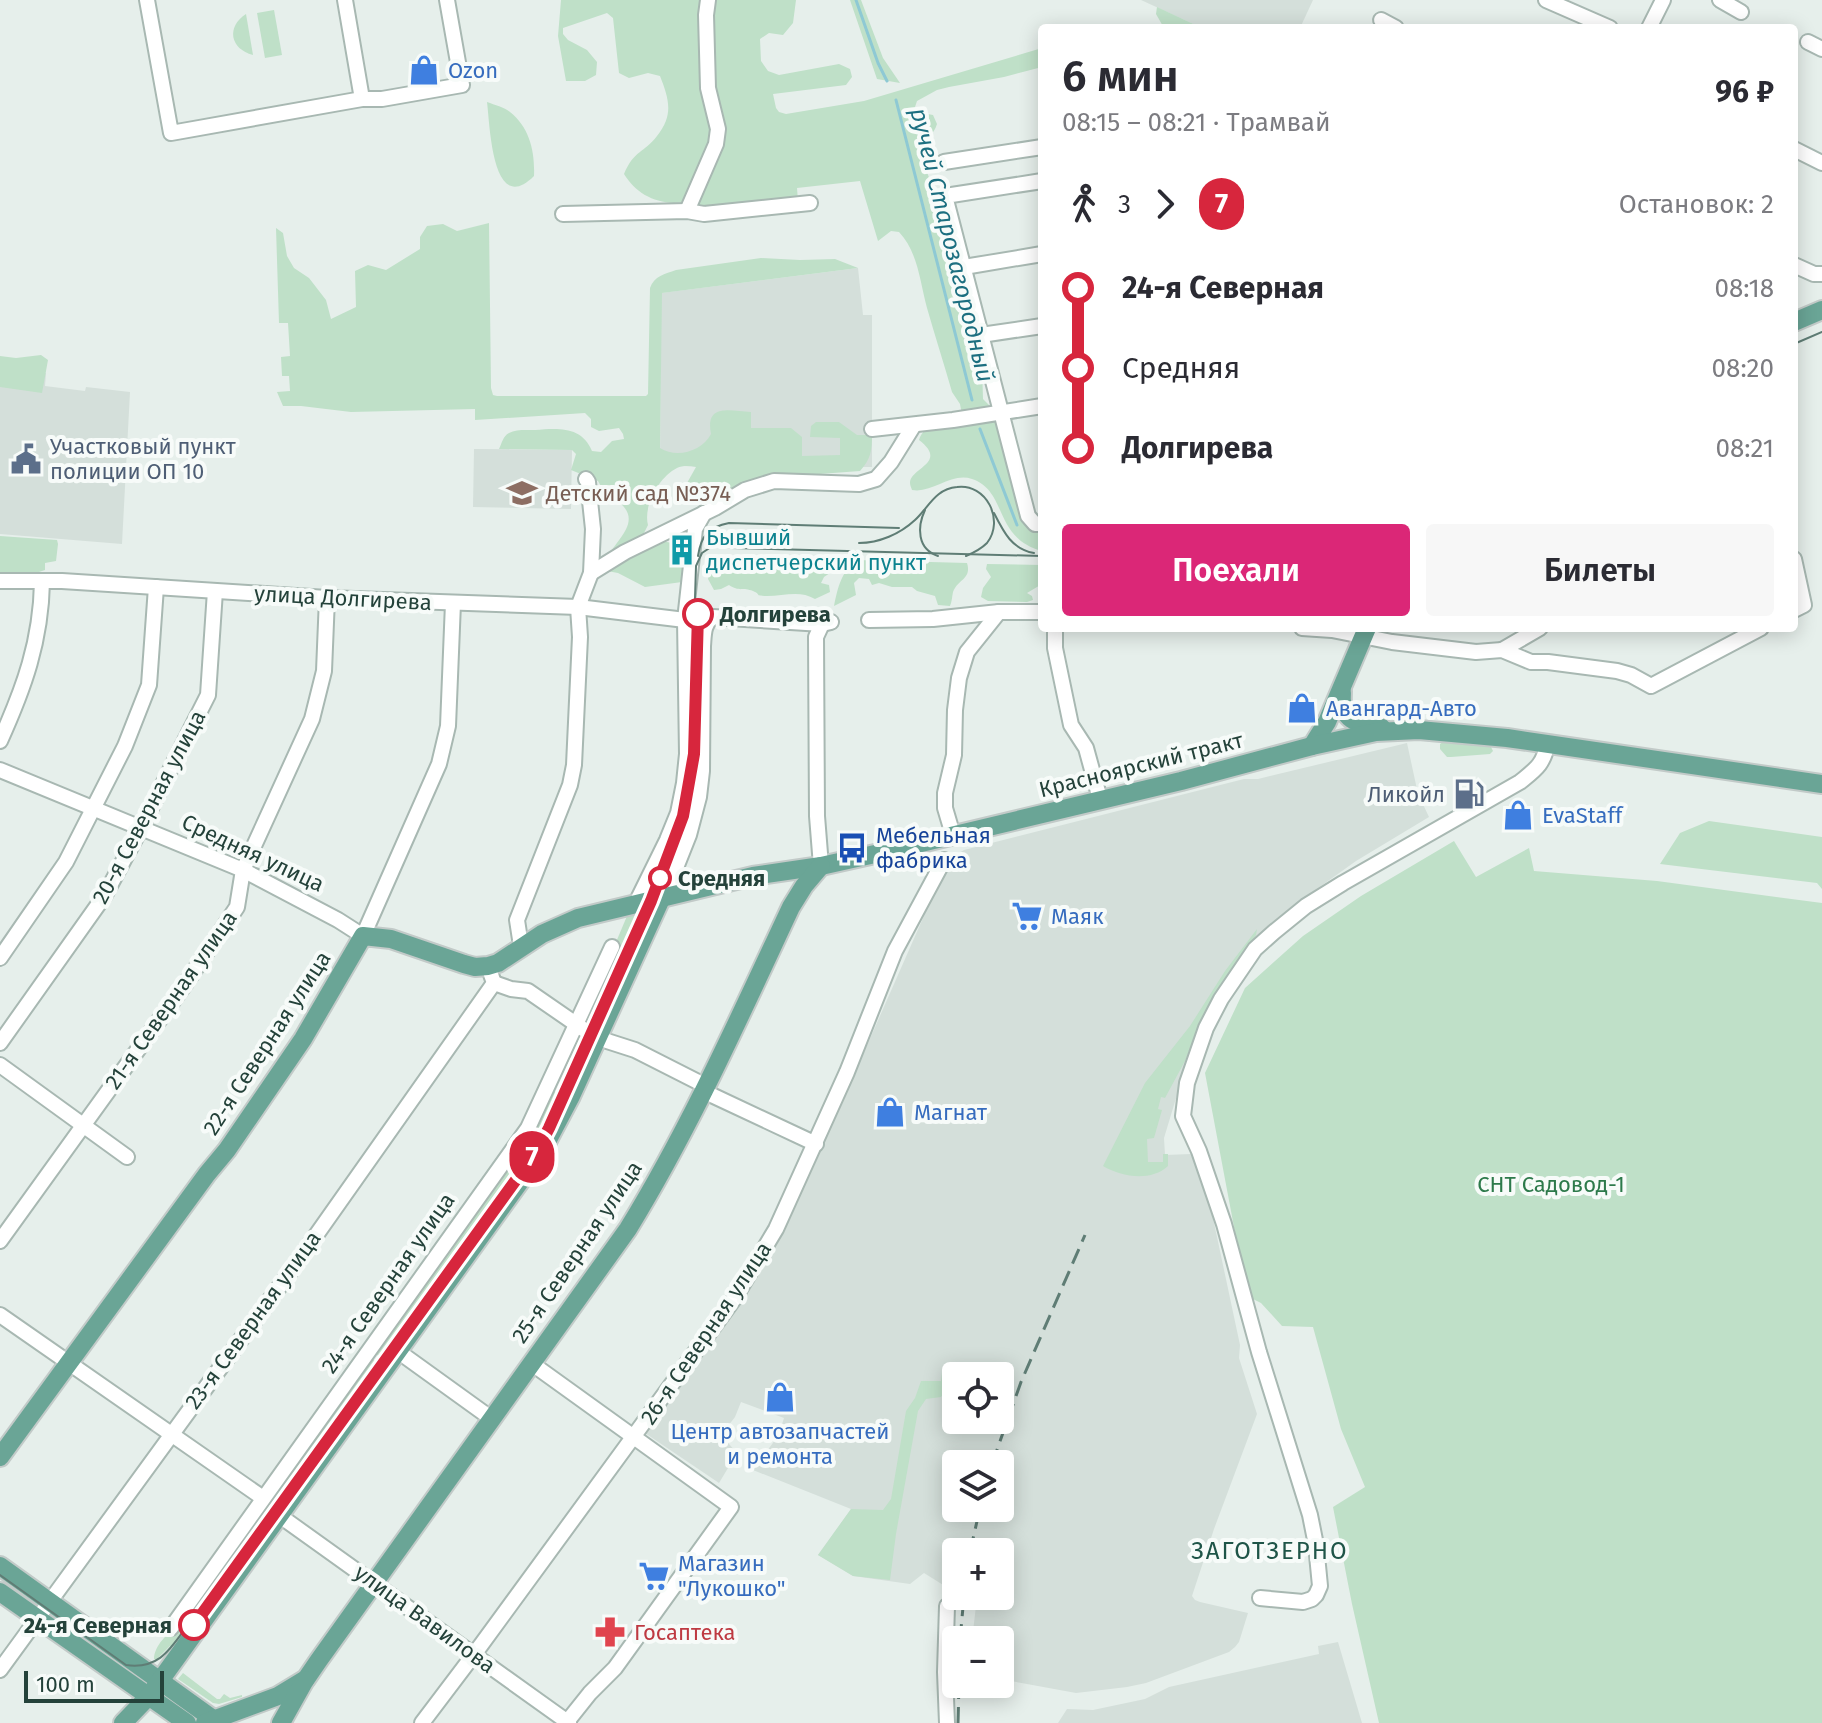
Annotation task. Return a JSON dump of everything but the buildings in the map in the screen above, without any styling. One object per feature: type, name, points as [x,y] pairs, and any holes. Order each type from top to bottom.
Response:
[{"type":"main road","points":[[1798,320],[1822,310]]},
{"type":"main road","points":[[1312,746],[1327,722],[1365,632]]},
{"type":"main road","points":[[1342,686],[1342,709],[1351,719],[1397,730]]},
{"type":"main road","name":"Красноярский тракт","points":[[491,975],[498,963],[521,946],[578,918],[753,876],[821,866],[1376,732],[1454,732],[1822,784]]},
{"type":"main road","name":"25-я Северная улица","points":[[210,1722],[278,1696],[306,1679],[628,1229],[705,1089],[791,907],[821,866]]},
{"type":"main road","points":[[120,1723],[154,1689],[542,1151],[571,1096],[663,898]]},
{"type":"main road","name":"Средняя улица","points":[[363,936],[391,939],[491,975]]},
{"type":"main road","name":"22-я Северная улица","points":[[0,1457],[244,1125],[303,1039],[363,936]]},
{"type":"main road","points":[[0,1566],[50,1602],[154,1689],[187,1723]]},
{"type":"main road","points":[[0,1592],[123,1679],[154,1689],[210,1722]]},
{"type":"main road","points":[[120,1723],[128,1694],[123,1679]]},
{"type":"main road","points":[[281,1723],[306,1679]]},
{"type":"street","points":[[147,0],[171,133],[362,99],[382,99],[462,85],[447,0]]},
{"type":"street","points":[[345,0],[362,99]]},
{"type":"street","points":[[687,211],[716,144],[718,129],[708,88],[708,0]]},
{"type":"street","points":[[1546,0],[1601,24]]},
{"type":"street","points":[[1651,24],[1663,0]]},
{"type":"street","points":[[1720,0],[1741,12]]},
{"type":"street","points":[[1381,20],[1388,24]]},
{"type":"street","points":[[1808,42],[1822,49]]},
{"type":"street","points":[[944,162],[1038,148]]},
{"type":"street","points":[[1798,151],[1822,163]]},
{"type":"street","points":[[1038,182],[945,196],[1028,516],[1038,524]]},
{"type":"street","points":[[563,214],[687,211],[704,214],[810,203]]},
{"type":"street","points":[[964,267],[1038,255]]},
{"type":"street","points":[[1798,267],[1822,274]]},
{"type":"street","points":[[981,335],[1038,327]]},
{"type":"street","points":[[872,429],[1038,406]]},
{"type":"street","points":[[591,573],[745,490],[774,481],[859,484],[876,479],[891,462],[914,425]]},
{"type":"street","points":[[521,946],[517,920],[570,785],[574,765],[580,637],[578,607],[591,573],[593,529],[586,479]]},
{"type":"street","points":[[635,905],[678,813],[684,783],[687,754],[685,620],[695,529],[704,513]]},
{"type":"street","name":"улица Долгирева","points":[[0,581],[62,581],[327,598],[578,607],[685,620]]},
{"type":"street","points":[[0,741],[20,699],[34,655],[42,582]]},
{"type":"street","points":[[0,958],[66,862],[125,746],[149,685],[156,587]]},
{"type":"street","name":"20-я Северная улица","points":[[0,1043],[105,895],[208,695],[215,591]]},
{"type":"street","name":"21-я Северная улица","points":[[0,1241],[237,907],[243,870],[312,719],[324,671],[327,598]]},
{"type":"street","name":"22-я Северная улица","points":[[363,936],[439,764],[448,726],[453,603]]},
{"type":"street","points":[[953,835],[945,808],[945,793],[954,755],[959,678],[967,652],[999,612]]},
{"type":"street","points":[[869,620],[1038,612]]},
{"type":"street","points":[[663,898],[689,835],[699,797],[703,646],[705,625],[713,617],[826,623],[816,637],[817,816],[821,866]]},
{"type":"street","points":[[1055,632],[1055,648],[1071,725],[1086,748],[1100,799]]},
{"type":"street","points":[[1365,632],[1392,642],[1476,652],[1502,650],[1533,632]]},
{"type":"street","points":[[1502,650],[1531,662],[1617,671],[1651,686],[1753,632]]},
{"type":"street","points":[[1260,1598],[1303,1602],[1312,1599],[1320,1586],[1316,1545],[1310,1515],[1224,1224],[1199,1151],[1183,1116],[1187,1083],[1206,1028],[1221,999],[1255,949],[1306,906],[1520,782],[1537,769],[1545,757],[1548,743]]},
{"type":"street","name":"Средняя улица","points":[[0,770],[243,870],[363,936]]},
{"type":"street","name":"26-я Северная улица","points":[[422,1723],[734,1299],[776,1229],[847,1072],[895,951],[944,860]]},
{"type":"street","name":"24-я Северная улица","points":[[171,1628],[528,1128],[612,947]]},
{"type":"street","name":"Средняя улица","points":[[491,975],[511,989],[528,991],[597,1037],[635,1050],[816,1144]]},
{"type":"street","name":"23-я Северная улица","points":[[0,1670],[288,1275],[491,975]]},
{"type":"street","points":[[0,1065],[127,1157]]},
{"type":"street","points":[[0,1315],[263,1498]]},
{"type":"street","points":[[406,1357],[492,1419]]},
{"type":"street","points":[[531,1363],[731,1507],[615,1668],[567,1723]]},
{"type":"street","name":"улица Вавилова","points":[[280,1516],[567,1723]]},
{"type":"street","points":[[947,1610],[947,1723]]},
{"type":"shaded area","points":[[1141,0],[1313,0],[1302,24],[1193,24]]},
{"type":"shaded area","points":[[858,268],[863,315],[872,315],[872,467],[660,466],[661,293]]},
{"type":"shaded area","points":[[0,368],[46,373],[45,386],[130,392],[122,544],[0,534]]},
{"type":"shaded area","name":"Детский сад №374","points":[[474,449],[572,450],[571,509],[473,507]]},
{"type":"shaded area","points":[[1407,743],[1418,794],[1429,817],[1356,861],[1293,906],[1258,940],[1187,1062],[1164,1138],[1165,1155],[1191,1154],[1210,1204],[1240,1345],[1239,1358],[1257,1414],[1192,1596],[1200,1602],[1248,1613],[1239,1642],[1229,1652],[1146,1683],[1076,1693],[1014,1682],[1014,1626],[974,1626],[976,1610],[1014,1610],[1014,1538],[942,1538],[942,1584],[924,1573],[910,1584],[853,1576],[818,1555],[851,1509],[753,1470],[778,1436],[784,1418],[741,1402],[735,1417],[721,1435],[737,1453],[719,1483],[645,1433],[764,1264],[810,1175],[949,859],[964,850],[1244,779],[1258,779]]},
{"type":"shaded area","points":[[1338,1642],[1362,1723],[1058,1723],[1067,1709],[1093,1710],[1145,1699],[1169,1687],[1319,1654],[1318,1646]]},
{"type":"green space","points":[[561,0],[796,0],[793,23],[783,35],[769,33],[760,39],[761,61],[768,71],[779,75],[839,64],[850,69],[852,77],[846,85],[773,94],[776,108],[786,114],[864,101],[1038,49],[1038,68],[937,90],[917,101],[915,107],[917,112],[933,115],[937,124],[923,146],[925,167],[942,201],[982,366],[983,399],[992,408],[1026,515],[1038,523],[1038,550],[1015,536],[991,493],[972,479],[957,478],[927,489],[912,490],[912,478],[929,460],[927,448],[919,440],[922,434],[937,423],[962,415],[960,404],[952,392],[910,249],[899,232],[891,231],[878,241],[860,181],[797,188],[798,201],[697,208],[693,200],[666,202],[645,195],[624,174],[635,156],[652,142],[666,121],[668,107],[660,76],[648,73],[629,78],[619,73],[613,18],[607,13],[563,28],[568,40],[587,50],[597,62],[596,75],[585,81],[566,81],[558,36]]},
{"type":"green space","points":[[850,0],[861,0],[883,58],[900,83],[877,79]]},
{"type":"green space","points":[[1157,7],[1193,24],[1162,24],[1156,14]]},
{"type":"green space","points":[[274,10],[282,55],[265,58],[257,13]]},
{"type":"green space","points":[[246,14],[253,55],[239,48],[233,37],[235,25]]},
{"type":"green space","points":[[487,102],[502,107],[517,118],[530,141],[534,176],[520,186],[509,185],[501,177],[492,147]]},
{"type":"green space","points":[[489,223],[491,388],[493,395],[497,396],[646,396],[650,288],[657,278],[676,270],[761,258],[835,259],[858,268],[662,293],[660,448],[674,453],[688,452],[707,440],[715,413],[751,412],[751,428],[791,428],[802,437],[802,456],[840,455],[840,438],[810,437],[811,426],[816,422],[839,422],[857,435],[872,435],[867,462],[860,471],[806,475],[778,473],[724,495],[681,504],[673,499],[675,492],[687,483],[696,467],[677,468],[664,478],[654,493],[648,509],[648,525],[642,537],[672,543],[673,560],[681,562],[685,568],[682,582],[645,587],[618,573],[607,571],[607,559],[625,532],[629,518],[620,503],[603,496],[598,481],[571,470],[576,454],[572,450],[499,449],[505,436],[512,432],[552,429],[576,433],[592,451],[601,452],[612,441],[624,439],[619,428],[599,431],[591,427],[591,419],[585,413],[475,420],[475,409],[351,412],[283,406],[277,392],[290,391],[289,376],[282,376],[281,357],[290,356],[288,323],[279,323],[276,228],[283,233],[287,256],[294,268],[309,278],[326,300],[331,319],[356,307],[355,271],[368,265],[386,270],[420,249],[420,237],[427,226],[443,224],[457,231]]},
{"type":"green space","points":[[41,355],[48,360],[42,393],[0,387],[0,356]]},
{"type":"green space","points":[[0,536],[57,540],[56,561],[45,563],[45,570],[33,574],[0,573]]},
{"type":"green space","points":[[719,558],[851,559],[824,577],[821,583],[829,585],[830,592],[815,599],[796,594],[761,596],[729,585],[714,590],[708,579],[712,562]]},
{"type":"green space","points":[[857,560],[967,563],[968,572],[953,592],[950,606],[938,605],[935,596],[912,587],[872,585],[869,579],[859,578],[854,583],[856,595],[834,606],[844,575]]},
{"type":"green space","points":[[987,564],[1038,565],[1038,586],[1027,593],[1033,600],[988,601],[981,597],[991,577],[986,569]]},
{"type":"green space","points":[[1443,742],[1491,747],[1493,751],[1490,754],[1447,757],[1440,749]]},
{"type":"green space","points":[[1709,821],[1822,837],[1822,889],[1817,883],[1660,864],[1680,833]]},
{"type":"green space","name":"СНТ Садовод-1","points":[[1454,841],[1476,877],[1529,848],[1534,871],[1657,881],[1822,903],[1822,1723],[1379,1723],[1333,1507],[1365,1487],[1341,1429],[1313,1327],[1282,1326],[1261,1303],[1247,1296],[1205,1073],[1245,988],[1303,936],[1361,896]]},
{"type":"green space","points":[[644,915],[597,1026],[592,1028],[582,1023],[627,916]]},
{"type":"green space","points":[[1257,929],[1201,1020],[1185,1061],[1165,1098],[1161,1097],[1158,1109],[1162,1110],[1154,1138],[1147,1139],[1148,1162],[1163,1162],[1163,1154],[1168,1154],[1168,1166],[1153,1174],[1136,1176],[1103,1166],[1145,1083],[1190,1026],[1225,971]]},
{"type":"green space","points":[[579,1032],[590,1041],[569,1089],[562,1086],[574,1059],[569,1057]]},
{"type":"green space","points":[[549,1089],[565,1096],[548,1132],[385,1361],[372,1351]]},
{"type":"green space","points":[[370,1357],[384,1368],[175,1649],[170,1646],[154,1659],[156,1649],[166,1636],[179,1626],[184,1629],[201,1605],[197,1601]]},
{"type":"green space","points":[[942,1373],[941,1397],[926,1399],[918,1411],[890,1580],[853,1576],[818,1555],[851,1509],[883,1510],[891,1499],[906,1411],[921,1381],[941,1381]]},
{"type":"green space","points":[[183,1673],[217,1699],[224,1694],[230,1698],[242,1697],[213,1703],[178,1679]]},
{"type":"waterway","name":"ручей Старозагородный","points":[[856,0],[887,81]]},
{"type":"waterway","name":"ручей Старозагородный","points":[[896,100],[972,400]]},
{"type":"waterway","name":"ручей Старозагородный","points":[[980,429],[1017,525]]},
{"type":"tram line","points":[[1798,342],[1822,332]]},
{"type":"tram line","points":[[859,543],[896,533],[915,520],[943,491],[967,487],[984,497],[990,505],[994,524],[987,543],[966,556]]},
{"type":"tram line","points":[[925,510],[921,537],[926,548],[938,556]]},
{"type":"tram line","points":[[994,513],[1014,544],[1034,553]]},
{"type":"tram line","points":[[698,556],[707,533],[729,523],[899,528]]},
{"type":"tram line","points":[[0,1575],[126,1665],[138,1666],[157,1660],[177,1640],[533,1147],[642,911],[680,816],[690,755],[696,566],[702,553],[714,545],[731,548],[1038,556]]},
{"type":"tram line","name":"7","points":[[194,1625],[526,1166],[549,1128],[651,901],[683,816],[694,754],[698,614]]},
{"type":"railway","points":[[997,1450],[1021,1382],[1085,1235]]},
{"type":"railway","points":[[973,1538],[977,1522]]},
{"type":"railway","points":[[961,1626],[963,1610]]},
{"type":"railway","points":[[958,1723],[959,1698]]},
{"type":"place","name":"Ozon","points":[[424,70]]},
{"type":"place","name":"Участковый пункт полиции ОП 10","points":[[26,459]]},
{"type":"place","name":"Детский сад №374","points":[[522,493]]},
{"type":"place","name":"Бывший диспетчерский пункт","points":[[682,550]]},
{"type":"place","name":"Долгирева","points":[[698,614]]},
{"type":"place","name":"Авангард-Авто","points":[[1302,708]]},
{"type":"place","name":"Ликойл","points":[[1469,794]]},
{"type":"place","name":"EvaStaff","points":[[1518,815]]},
{"type":"place","name":"Мебельная фабрика","points":[[852,848]]},
{"type":"place","name":"Средняя","points":[[660,878]]},
{"type":"place","name":"Маяк","points":[[1027,916]]},
{"type":"place","name":"Магнат","points":[[890,1112]]},
{"type":"place","name":"Центр автозапчастей и ремонта","points":[[780,1397]]},
{"type":"place","name":"Магазин \"Лукошко\"","points":[[654,1576]]},
{"type":"place","name":"24-я Северная","points":[[194,1625]]},
{"type":"place","name":"Госаптека","points":[[610,1632]]},
{"type":"district","name":"ЗАГОТЗЕРНО","points":[[1270,1551]]}]
